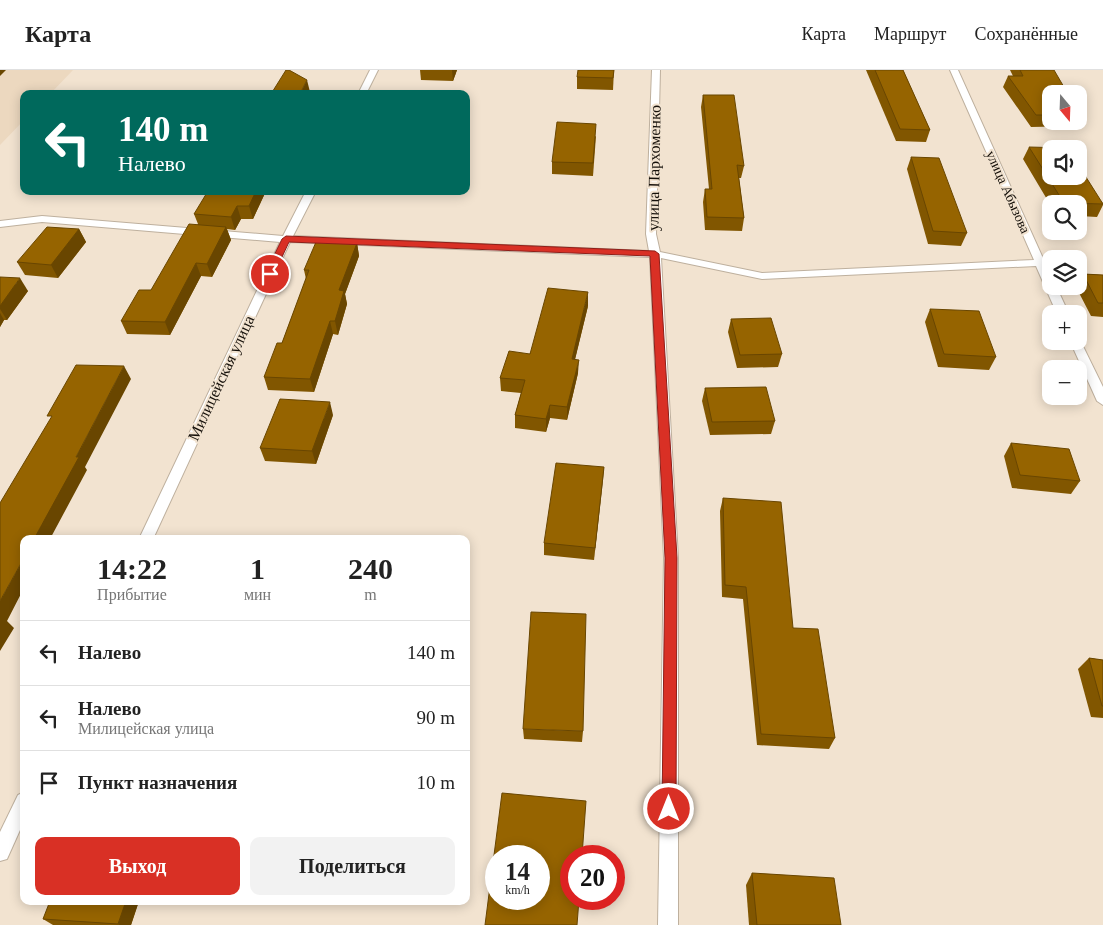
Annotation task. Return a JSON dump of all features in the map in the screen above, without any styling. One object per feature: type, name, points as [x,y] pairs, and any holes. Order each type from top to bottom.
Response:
[{"type":"lane","points":[[364,90],[374,70]]},
{"type":"lane","name":"улица Пархоменко","points":[[656,70],[652,234],[655,254],[671,558],[668,925]]},
{"type":"lane","name":"улица Абызова","points":[[954,70],[1059,305]]},
{"type":"lane","name":"Милицейская улица","points":[[148,535],[286,239],[309,195]]},
{"type":"lane","points":[[0,224],[42,219],[286,239],[655,254],[762,276],[1040,263]]},
{"type":"lane","points":[[1080,350],[1103,401]]},
{"type":"lane","points":[[0,852],[20,810]]},
{"type":"shaded area","points":[[0,70],[73,70],[54,90],[20,90],[20,124],[0,145]]},
{"type":"building","points":[[286,70],[307,80],[302,90],[274,90]]},
{"type":"building","points":[[578,70],[614,70],[613,78],[577,77]]},
{"type":"building","points":[[875,70],[903,70],[930,130],[900,129]]},
{"type":"building","points":[[1020,70],[1054,70],[1063,85],[1042,85],[1042,115],[1036,115],[1008,76],[1023,76]]},
{"type":"building","points":[[703,95],[734,95],[744,166],[737,165],[744,218],[707,217],[705,189],[712,189]]},
{"type":"building","points":[[557,122],[596,124],[593,163],[552,162]]},
{"type":"building","points":[[1029,147],[1042,147],[1042,168]]},
{"type":"building","points":[[911,157],[939,158],[967,233],[933,231]]},
{"type":"building","points":[[1087,179],[1103,204],[1087,204],[1087,195],[1059,195],[1053,185],[1087,185]]},
{"type":"building","points":[[206,195],[254,195],[249,206],[237,206],[231,217],[194,214]]},
{"type":"building","points":[[189,224],[226,227],[207,264],[196,263],[165,322],[121,321],[139,290],[151,290]]},
{"type":"building","points":[[47,227],[79,229],[51,265],[17,262]]},
{"type":"building","points":[[316,242],[357,243],[339,290],[344,291],[335,321],[330,321],[310,379],[264,377],[277,343],[282,343],[309,270],[304,270]]},
{"type":"building","points":[[1087,274],[1103,275],[1103,303],[1098,303],[1087,282]]},
{"type":"building","points":[[0,277],[20,278],[0,306]]},
{"type":"building","points":[[548,288],[588,292],[572,359],[579,360],[567,407],[550,405],[546,419],[515,415],[525,380],[500,378],[509,351],[530,354]]},
{"type":"building","points":[[930,309],[979,311],[996,357],[944,354]]},
{"type":"building","points":[[771,318],[782,354],[740,355],[731,319]]},
{"type":"building","points":[[76,365],[124,366],[76,457],[79,457],[36,535],[20,535],[20,565],[0,601],[0,503],[52,416],[47,416]]},
{"type":"building","points":[[766,387],[775,421],[712,422],[705,388]]},
{"type":"building","points":[[280,399],[330,402],[312,451],[260,448]]},
{"type":"building","points":[[1011,443],[1069,449],[1080,481],[1020,475]]},
{"type":"building","points":[[556,463],[604,467],[595,548],[544,543]]},
{"type":"building","points":[[723,498],[781,502],[793,628],[818,629],[835,738],[761,734],[746,587],[725,585]]},
{"type":"building","points":[[531,612],[586,614],[583,731],[523,729]]},
{"type":"building","points":[[1089,658],[1103,660],[1103,706],[1102,706]]},
{"type":"building","points":[[502,793],[586,801],[583,845],[560,845],[560,910],[578,910],[577,925],[485,925],[487,910],[550,910],[550,845],[495,845]]},
{"type":"building","points":[[752,873],[834,878],[841,925],[757,925]]},
{"type":"building","points":[[48,905],[125,905],[118,924],[43,919]]},
{"type":"route","points":[[270,274],[286,239],[655,254],[671,558],[669,809]]}]
